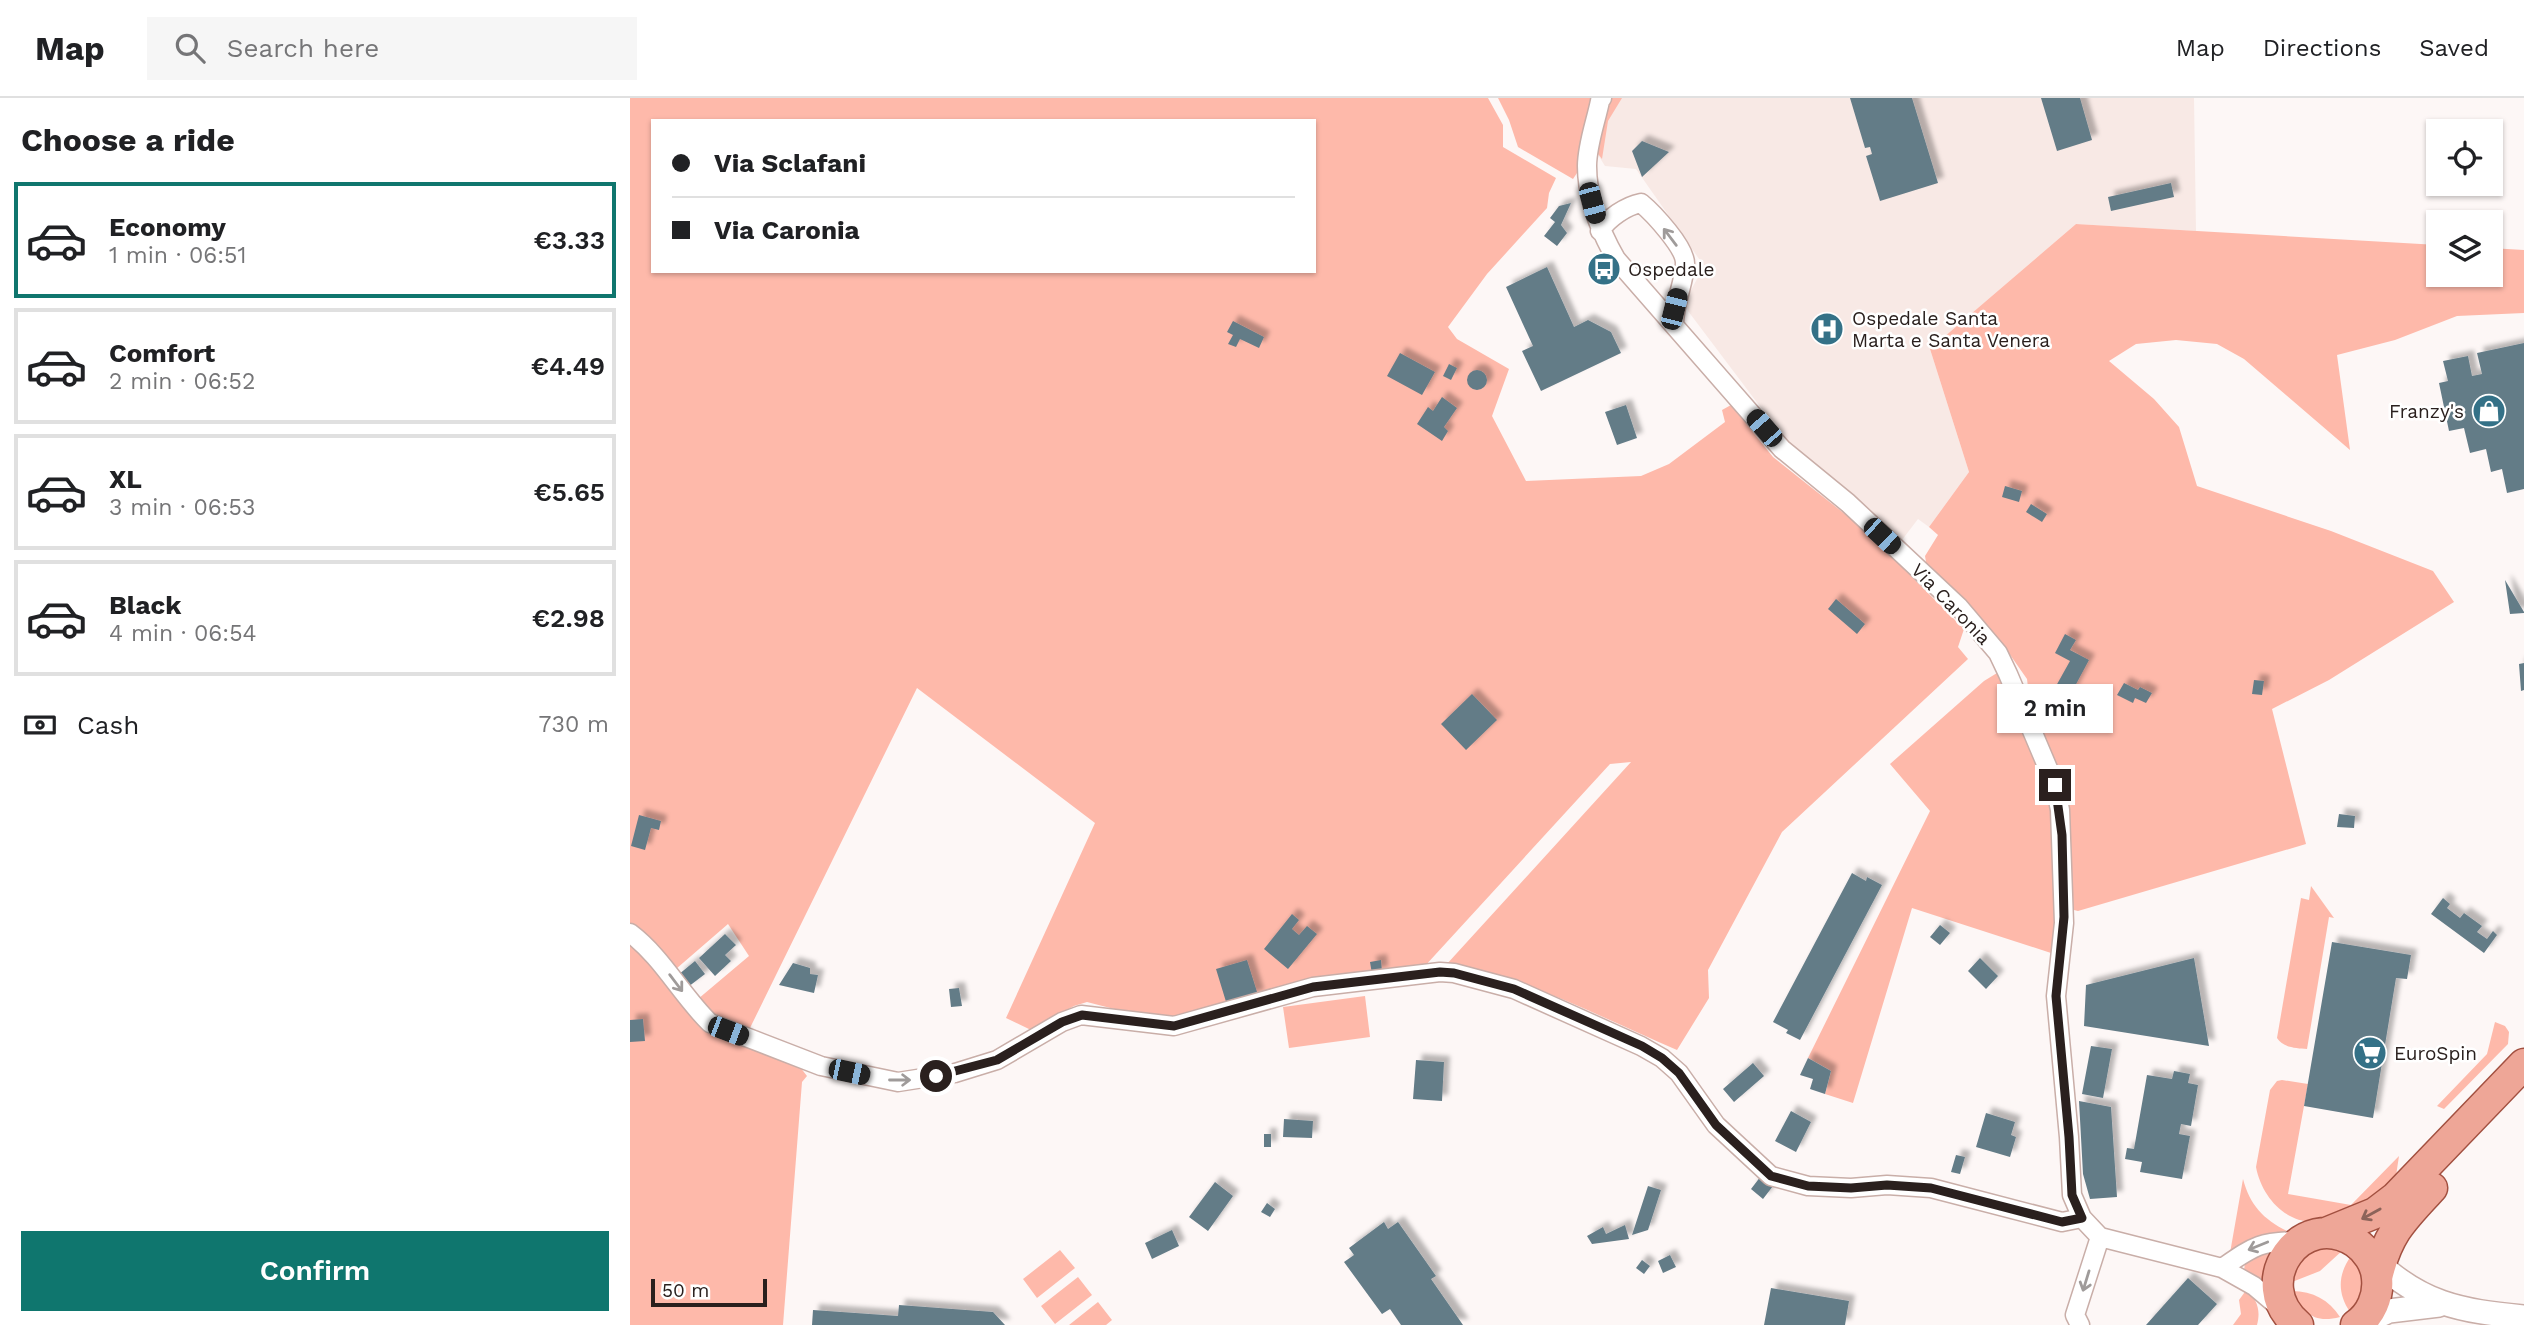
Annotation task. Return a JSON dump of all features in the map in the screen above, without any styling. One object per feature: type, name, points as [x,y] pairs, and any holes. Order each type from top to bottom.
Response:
[{"type":"main road","points":[[2281,1312],[2277,1276],[2282,1262],[2313,1237],[2375,1213],[2396,1197],[2524,1064]]},
{"type":"main road","points":[[2358,1325],[2371,1309],[2377,1294],[2375,1266],[2398,1224],[2524,1091]]},
{"type":"main road","points":[[2313,1237],[2349,1238],[2375,1266]]},
{"type":"street","name":"Via Caronia","points":[[1602,98],[1587,165],[1592,203],[1600,231],[1616,259],[1782,449],[1847,503],[1959,607],[1998,653],[2008,674],[2055,785],[2060,810],[2064,923],[2056,996],[2072,1195],[2082,1218]]},
{"type":"street","points":[[1600,231],[1606,222],[1634,204],[1641,203],[1652,212],[1686,262],[1674,309],[1674,324]]},
{"type":"street","points":[[630,933],[664,967],[696,1010],[710,1024],[821,1066],[898,1082],[955,1073],[997,1060],[1062,1022],[1082,1015],[1174,1026],[1313,987],[1440,972],[1454,973],[1514,989],[1642,1046],[1662,1058],[1679,1073],[1716,1125],[1771,1176],[1808,1186],[1851,1188],[1887,1185],[1931,1188],[2062,1222],[2082,1218],[2100,1237],[2222,1268],[2254,1286],[2281,1312]]},
{"type":"street","points":[[2080,1325],[2076,1315],[2100,1237]]},
{"type":"street","points":[[2222,1268],[2254,1246],[2269,1241],[2313,1237]]},
{"type":"street","points":[[2375,1266],[2403,1285],[2446,1305],[2480,1313],[2524,1317]]},
{"type":"street","points":[[2358,1325],[2389,1311],[2446,1305]]},
{"type":"shaded area","points":[[630,98],[1488,98],[1503,125],[1503,147],[1556,178],[1549,193],[1547,208],[1487,274],[1448,327],[1457,339],[1509,369],[1492,416],[1526,481],[1641,476],[1669,464],[1725,422],[1722,410],[1731,405],[1773,457],[1865,530],[1964,629],[1958,647],[1968,659],[1782,832],[1708,970],[1709,998],[1677,1050],[1533,988],[1475,970],[1446,965],[1631,762],[1610,764],[1424,967],[1180,1016],[1145,1017],[1087,1002],[1074,1006],[1031,1030],[1006,1018],[1095,823],[917,688],[749,1030],[705,1009],[698,999],[749,956],[728,924],[676,969],[644,933],[630,925]]},
{"type":"shaded area","points":[[1498,98],[1594,98],[1581,167],[1573,179],[1518,147]]},
{"type":"shaded area","name":"Ospedale Santa Marta e Santa Venera","points":[[1610,98],[2194,98],[2196,231],[2076,224],[1930,349],[1969,472],[1929,527],[1918,519],[1902,540],[1783,437],[1688,311],[1686,304],[1690,292],[1704,266],[1636,169],[1605,166],[1595,150]]},
{"type":"shaded area","points":[[1610,98],[1622,98],[1608,121],[1602,159],[1595,150]]},
{"type":"shaded area","points":[[2076,224],[2426,244],[2426,287],[2503,287],[2503,249],[2524,250],[2524,313],[2457,316],[2395,340],[2337,355],[2350,450],[2244,359],[2217,344],[2176,340],[2136,344],[2109,361],[2154,399],[2179,427],[2197,486],[2331,531],[2433,571],[2454,602],[2329,680],[2272,709],[2306,844],[2078,911],[2070,909],[2069,816],[2061,780],[2029,696],[2027,679],[1999,639],[1927,568],[1925,556],[1938,535],[1929,527],[1969,472],[1930,349]]},
{"type":"shaded area","points":[[1997,673],[2051,796],[2056,915],[2051,953],[1912,908],[1853,1103],[1825,1094],[1831,1071],[1808,1058],[1930,811],[1890,764],[1984,681]]},
{"type":"shaded area","points":[[2311,886],[2334,918],[2329,917],[2307,1049],[2286,1046],[2277,1038],[2301,898],[2309,900]]},
{"type":"shaded area","points":[[630,942],[674,988],[706,1027],[800,1067],[807,1076],[802,1082],[783,1325],[630,1325]]},
{"type":"shaded area","points":[[1365,996],[1370,1037],[1289,1048],[1283,1007]]},
{"type":"shaded area","points":[[2495,1022],[2505,1026],[2509,1032],[2508,1044],[2444,1109],[2437,1106],[2487,1054]]},
{"type":"shaded area","points":[[2277,1081],[2308,1084],[2288,1194],[2351,1205],[2399,1156],[2394,1189],[2325,1220],[2300,1220],[2280,1209],[2264,1190],[2256,1167],[2270,1090]]},
{"type":"shaded area","points":[[2243,1179],[2249,1196],[2259,1210],[2287,1231],[2251,1239],[2230,1253]]},
{"type":"shaded area","points":[[2326,1247],[2343,1250],[2320,1271],[2292,1282],[2303,1258]]},
{"type":"shaded area","points":[[2272,1248],[2264,1274],[2264,1285],[2244,1271],[2245,1262]]},
{"type":"shaded area","points":[[1060,1250],[1075,1268],[1037,1298],[1023,1279]]},
{"type":"shaded area","points":[[2351,1256],[2363,1284],[2360,1298],[2350,1312],[2343,1298],[2341,1284]]},
{"type":"shaded area","points":[[1078,1277],[1092,1295],[1055,1324],[1041,1306]]},
{"type":"shaded area","points":[[2247,1289],[2257,1306],[2257,1325],[2233,1325],[2241,1314],[2239,1300]]},
{"type":"shaded area","points":[[2292,1291],[2320,1298],[2340,1317],[2323,1319],[2310,1315]]},
{"type":"shaded area","points":[[1098,1302],[1112,1320],[1106,1325],[1069,1325]]},
{"type":"building","points":[[1850,98],[1912,98],[1938,183],[1880,201],[1866,156],[1872,154],[1870,147],[1865,148]]},
{"type":"building","points":[[2041,98],[2080,98],[2092,140],[2057,151]]},
{"type":"building","points":[[1642,141],[1669,152],[1642,177],[1632,151]]},
{"type":"building","points":[[2171,183],[2174,197],[2111,211],[2108,197]]},
{"type":"building","points":[[1571,203],[1561,225],[1567,233],[1557,246],[1544,236],[1555,222],[1550,218],[1559,206]]},
{"type":"building","points":[[1547,267],[1574,327],[1588,320],[1611,332],[1621,353],[1541,391],[1522,351],[1533,346],[1506,287]]},
{"type":"building","points":[[1233,321],[1264,337],[1259,348],[1240,339],[1236,347],[1228,344],[1233,335],[1227,332]]},
{"type":"building","points":[[2524,343],[2524,489],[2507,493],[2502,469],[2491,472],[2486,449],[2470,453],[2464,428],[2449,431],[2439,383],[2448,381],[2443,361],[2468,356],[2472,376],[2482,374],[2477,353]]},
{"type":"building","points":[[1400,353],[1435,372],[1422,395],[1387,376]]},
{"type":"building","points":[[1449,364],[1457,368],[1451,380],[1443,376]]},
{"type":"building","points":[[1477,370],[1484,373],[1487,380],[1484,387],[1477,390],[1470,387],[1467,380],[1470,373]]},
{"type":"building","points":[[1442,397],[1457,408],[1444,427],[1448,431],[1442,441],[1417,424],[1428,407],[1433,411]]},
{"type":"building","points":[[1626,405],[1637,438],[1617,445],[1605,412]]},
{"type":"building","points":[[2005,486],[2022,491],[2019,502],[2002,497]]},
{"type":"building","points":[[2031,504],[2047,514],[2042,522],[2026,512]]},
{"type":"building","points":[[2505,580],[2524,612],[2524,613],[2510,614]]},
{"type":"building","points":[[1836,599],[1865,624],[1857,634],[1828,609]]},
{"type":"building","points":[[2065,634],[2076,640],[2070,650],[2089,660],[2066,703],[2051,695],[2070,661],[2055,653]]},
{"type":"building","points":[[2524,663],[2524,690],[2521,691],[2519,664]]},
{"type":"building","points":[[2254,680],[2264,681],[2262,695],[2252,694]]},
{"type":"building","points":[[2124,683],[2152,693],[2146,703],[2135,698],[2133,703],[2117,695]]},
{"type":"building","points":[[1472,694],[1497,720],[1466,750],[1441,724]]},
{"type":"building","points":[[2339,814],[2355,816],[2354,828],[2337,827]]},
{"type":"building","points":[[639,815],[661,821],[659,830],[651,828],[645,850],[631,846]]},
{"type":"building","points":[[1852,873],[1866,881],[1867,877],[1882,885],[1800,1040],[1773,1022]]},
{"type":"building","points":[[2443,898],[2450,904],[2447,908],[2460,918],[2464,913],[2482,926],[2477,932],[2487,939],[2493,931],[2497,935],[2484,953],[2431,914]]},
{"type":"building","points":[[1292,914],[1299,920],[1292,929],[1299,935],[1307,926],[1317,934],[1288,969],[1264,949]]},
{"type":"building","points":[[1940,925],[1950,933],[1940,945],[1930,937]]},
{"type":"building","points":[[725,934],[736,945],[725,955],[731,961],[715,976],[699,958]]},
{"type":"building","points":[[2332,942],[2411,955],[2407,979],[2396,978],[2373,1118],[2304,1106]]},
{"type":"building","points":[[1980,958],[1998,976],[1986,989],[1968,971]]},
{"type":"building","points":[[2194,958],[2209,1046],[2084,1026],[2086,985]]},
{"type":"building","points":[[1247,960],[1258,995],[1227,1005],[1216,969]]},
{"type":"building","points":[[1381,960],[1382,972],[1372,974],[1370,962]]},
{"type":"building","points":[[695,961],[705,974],[688,987],[678,975]]},
{"type":"building","points":[[793,963],[810,968],[810,974],[818,975],[814,993],[779,985]]},
{"type":"building","points":[[959,988],[962,1006],[951,1007],[949,989]]},
{"type":"building","points":[[643,1019],[645,1041],[630,1042],[630,1020]]},
{"type":"building","points":[[2091,1046],[2112,1049],[2103,1098],[2082,1094]]},
{"type":"building","points":[[1808,1058],[1831,1071],[1825,1094],[1810,1089],[1813,1079],[1800,1075]]},
{"type":"building","points":[[1416,1060],[1444,1062],[1442,1101],[1413,1099]]},
{"type":"building","points":[[1753,1063],[1764,1076],[1734,1102],[1723,1089]]},
{"type":"building","points":[[2174,1071],[2190,1074],[2188,1083],[2198,1085],[2191,1126],[2181,1124],[2179,1134],[2190,1136],[2182,1179],[2140,1172],[2142,1162],[2125,1159],[2127,1148],[2134,1149],[2147,1075],[2172,1079]]},
{"type":"building","points":[[2079,1101],[2111,1107],[2117,1197],[2090,1199],[2083,1174]]},
{"type":"building","points":[[1791,1111],[1811,1122],[1796,1152],[1775,1141]]},
{"type":"building","points":[[1986,1113],[2015,1122],[2011,1135],[2016,1137],[2010,1157],[1976,1147]]},
{"type":"building","points":[[1284,1119],[1313,1121],[1312,1138],[1283,1137]]},
{"type":"building","points":[[1264,1134],[1271,1134],[1271,1147],[1264,1147]]},
{"type":"building","points":[[1956,1155],[1965,1157],[1960,1174],[1951,1172]]},
{"type":"building","points":[[1761,1176],[1773,1186],[1763,1199],[1751,1189]]},
{"type":"building","points":[[1215,1182],[1233,1196],[1208,1231],[1189,1217]]},
{"type":"building","points":[[1648,1186],[1661,1190],[1648,1230],[1632,1235]]},
{"type":"building","points":[[1267,1203],[1275,1209],[1270,1217],[1261,1212]]},
{"type":"building","points":[[1384,1222],[1388,1229],[1398,1222],[1436,1276],[1431,1279],[1463,1325],[1401,1325],[1390,1309],[1382,1314],[1344,1262],[1354,1255],[1349,1248]]},
{"type":"building","points":[[1625,1225],[1629,1239],[1592,1244],[1587,1236],[1603,1227],[1606,1234]]},
{"type":"building","points":[[1172,1230],[1179,1246],[1152,1259],[1145,1243]]},
{"type":"building","points":[[1670,1255],[1676,1267],[1663,1273],[1658,1261]]},
{"type":"building","points":[[1642,1260],[1650,1266],[1644,1274],[1636,1268]]},
{"type":"building","points":[[2188,1278],[2217,1304],[2198,1325],[2146,1325]]},
{"type":"building","points":[[1771,1288],[1849,1301],[1845,1325],[1764,1325]]},
{"type":"building","points":[[899,1305],[993,1312],[1005,1325],[812,1325],[813,1310],[898,1316]]},
{"type":"place","name":"Ospedale","points":[[1604,269]]},
{"type":"place","name":"Ospedale Santa Marta e Santa Venera","points":[[1827,329]]},
{"type":"place","name":"Franzy's","points":[[2489,411]]},
{"type":"place","name":"EuroSpin","points":[[2370,1053]]},
{"type":"route","points":[[936,1076],[997,1060],[1062,1022],[1082,1015],[1174,1026],[1313,987],[1440,972],[1454,973],[1514,989],[1642,1046],[1662,1058],[1679,1073],[1716,1125],[1771,1176],[1808,1186],[1851,1188],[1887,1185],[1931,1188],[2062,1222],[2082,1218],[2072,1195],[2056,996],[2064,917],[2062,835],[2055,785]]}]
